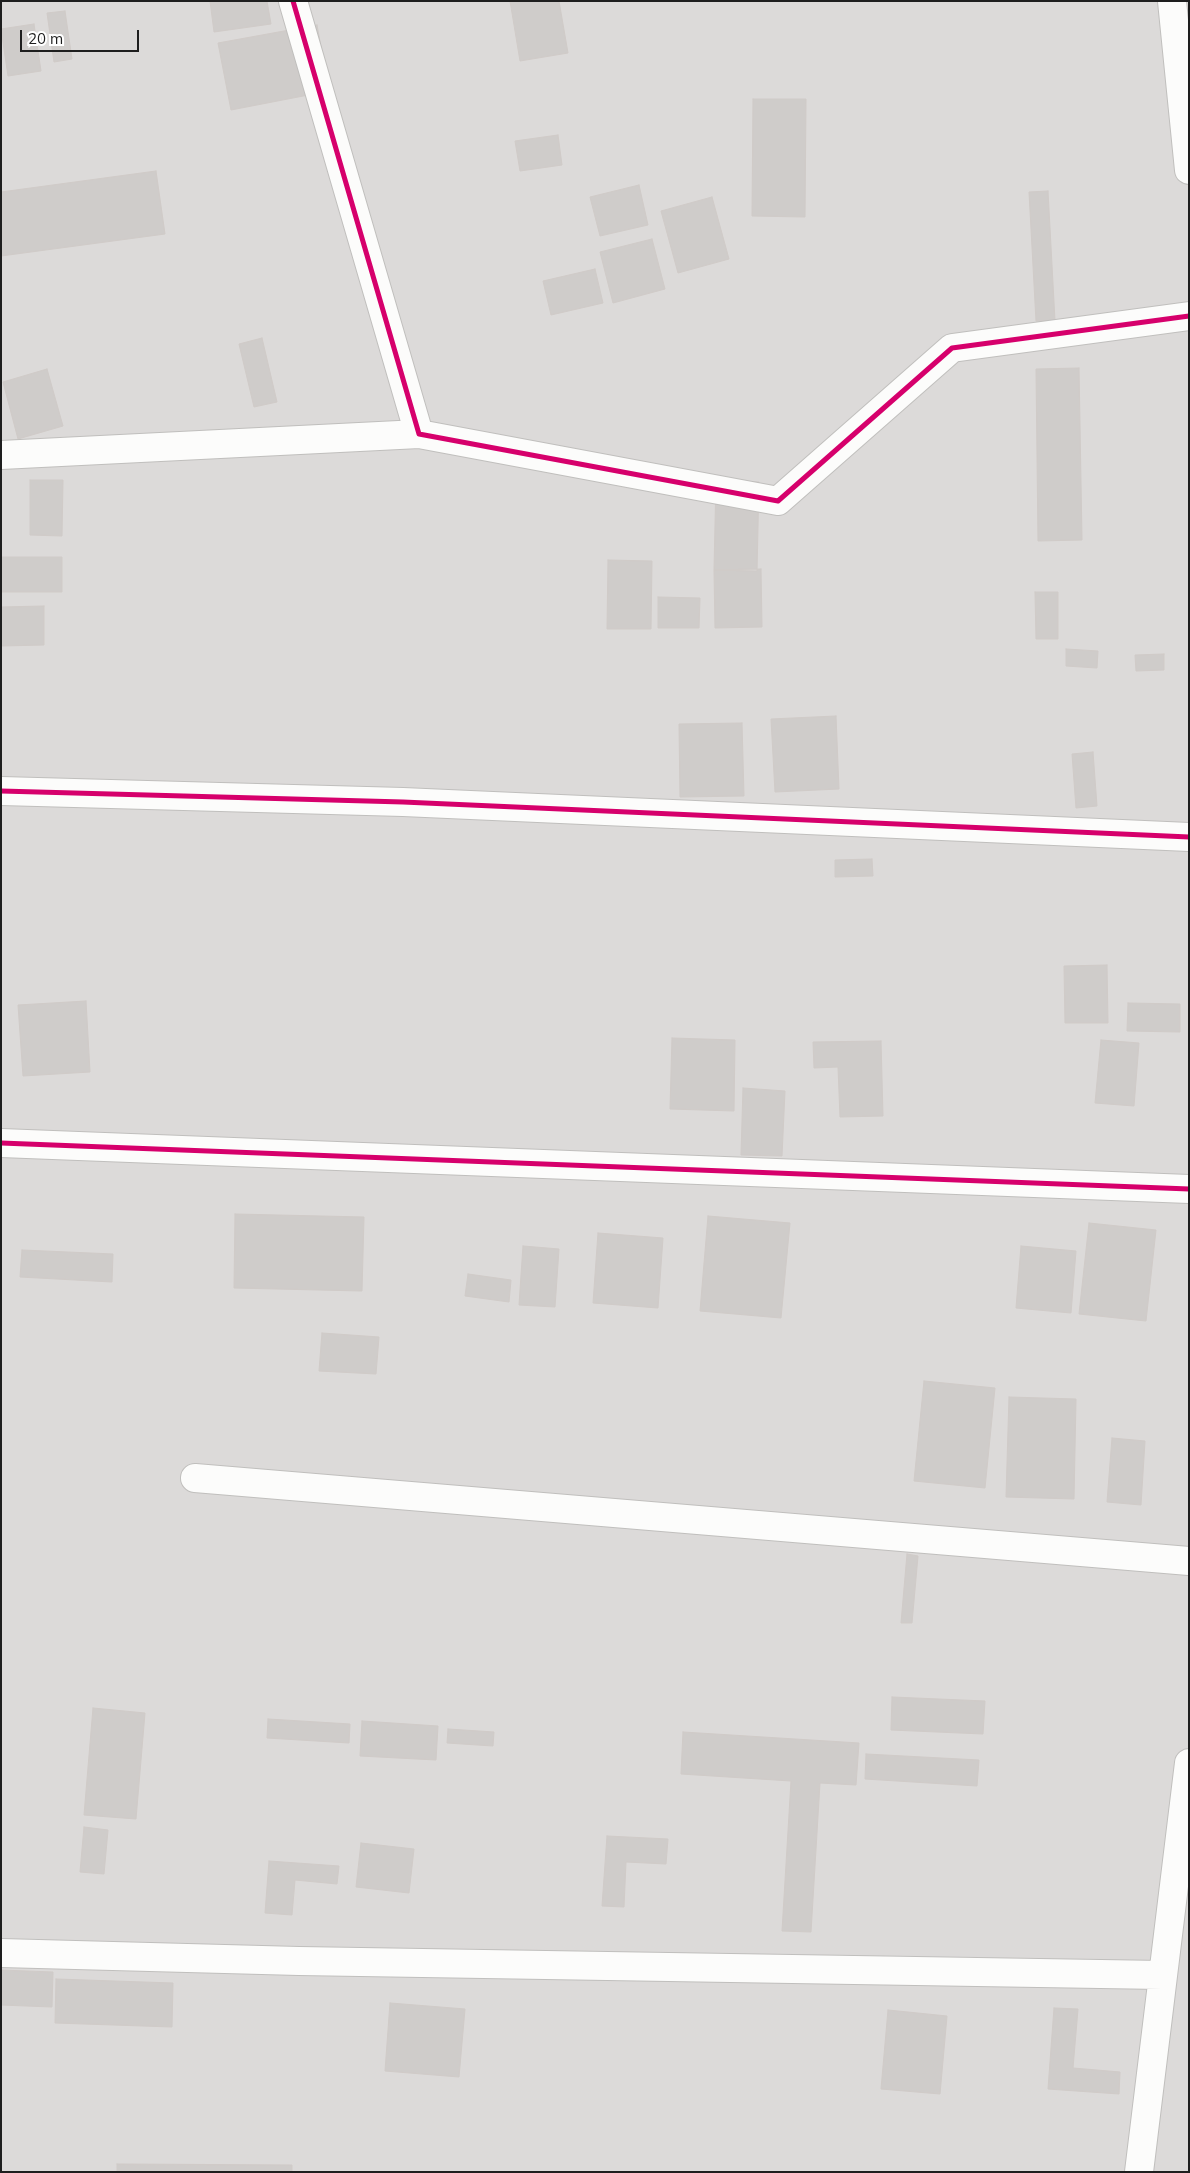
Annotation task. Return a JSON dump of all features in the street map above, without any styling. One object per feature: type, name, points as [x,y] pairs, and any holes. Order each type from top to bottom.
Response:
[{"type":"street","points":[[293,1],[419,434]]},
{"type":"street","points":[[1171,2],[1189,170]]},
{"type":"street","points":[[1,455],[419,434],[778,501],[952,348],[1189,316]]},
{"type":"street","points":[[1,791],[403,802],[1189,837]]},
{"type":"street","points":[[1,1143],[1189,1189]]},
{"type":"street","points":[[195,1478],[1189,1561]]},
{"type":"street","points":[[1139,2172],[1189,1763]]},
{"type":"street","points":[[1,1952],[299,1960],[1162,1975]]},
{"type":"shaded area","points":[[1,1],[1189,1],[1189,2172],[1,2172]]},
{"type":"building","points":[[210,1],[267,1],[271,24],[214,32]]},
{"type":"building","points":[[510,1],[559,1],[568,53],[520,61]]},
{"type":"building","points":[[65,11],[72,59],[54,62],[47,13]]},
{"type":"building","points":[[34,24],[41,71],[8,76],[1,29]]},
{"type":"building","points":[[317,25],[329,91],[231,110],[218,43]]},
{"type":"building","points":[[753,99],[806,99],[805,217],[752,216]]},
{"type":"building","points":[[558,135],[562,165],[520,171],[515,141]]},
{"type":"building","points":[[156,171],[165,234],[1,256],[1,192]]},
{"type":"building","points":[[639,185],[648,225],[600,236],[590,197]]},
{"type":"building","points":[[1048,191],[1055,321],[1036,321],[1029,192]]},
{"type":"building","points":[[712,197],[729,259],[678,273],[661,211]]},
{"type":"building","points":[[652,239],[665,289],[613,303],[600,252]]},
{"type":"building","points":[[595,269],[603,303],[551,315],[543,281]]},
{"type":"building","points":[[262,338],[277,402],[254,407],[239,344]]},
{"type":"building","points":[[1079,368],[1082,540],[1038,541],[1036,369]]},
{"type":"building","points":[[47,369],[63,426],[18,439],[3,382]]},
{"type":"building","points":[[30,480],[63,480],[62,536],[30,535]]},
{"type":"building","points":[[716,481],[759,482],[757,571],[714,570]]},
{"type":"building","points":[[1,557],[62,557],[62,592],[1,592]]},
{"type":"building","points":[[608,560],[652,561],[651,629],[607,629]]},
{"type":"building","points":[[761,569],[762,627],[715,628],[714,570]]},
{"type":"building","points":[[1035,592],[1058,592],[1058,639],[1036,639]]},
{"type":"building","points":[[658,597],[700,598],[699,628],[658,628]]},
{"type":"building","points":[[44,606],[44,645],[1,646],[1,607]]},
{"type":"building","points":[[1066,649],[1098,651],[1097,668],[1066,666]]},
{"type":"building","points":[[1164,654],[1164,670],[1136,671],[1135,655]]},
{"type":"building","points":[[836,716],[839,789],[775,792],[771,719]]},
{"type":"building","points":[[742,723],[744,796],[680,797],[679,724]]},
{"type":"building","points":[[1093,752],[1097,806],[1076,808],[1072,754]]},
{"type":"building","points":[[872,859],[873,876],[835,877],[835,860]]},
{"type":"building","points":[[1107,965],[1108,1023],[1065,1023],[1064,966]]},
{"type":"building","points":[[86,1001],[90,1072],[23,1076],[18,1005]]},
{"type":"building","points":[[1128,1003],[1180,1004],[1180,1032],[1127,1031]]},
{"type":"building","points":[[672,1038],[735,1040],[734,1111],[670,1109]]},
{"type":"building","points":[[1101,1040],[1139,1043],[1134,1106],[1095,1103]]},
{"type":"building","points":[[881,1041],[883,1116],[840,1117],[838,1067],[814,1068],[813,1042]]},
{"type":"building","points":[[743,1088],[785,1091],[782,1156],[741,1155]]},
{"type":"building","points":[[235,1214],[364,1217],[362,1291],[234,1288]]},
{"type":"building","points":[[708,1216],[790,1223],[781,1318],[700,1311]]},
{"type":"building","points":[[1089,1223],[1156,1230],[1146,1321],[1079,1314]]},
{"type":"building","points":[[598,1233],[663,1238],[658,1308],[593,1303]]},
{"type":"building","points":[[523,1246],[559,1249],[555,1307],[519,1305]]},
{"type":"building","points":[[1021,1246],[1076,1251],[1071,1313],[1016,1308]]},
{"type":"building","points":[[22,1250],[113,1254],[112,1282],[20,1277]]},
{"type":"building","points":[[468,1274],[511,1280],[509,1302],[465,1296]]},
{"type":"building","points":[[322,1333],[379,1337],[376,1374],[319,1371]]},
{"type":"building","points":[[924,1381],[995,1388],[985,1488],[914,1481]]},
{"type":"building","points":[[1009,1397],[1076,1399],[1074,1499],[1006,1497]]},
{"type":"building","points":[[1112,1438],[1145,1441],[1141,1505],[1107,1502]]},
{"type":"building","points":[[907,1554],[918,1556],[912,1623],[901,1623]]},
{"type":"building","points":[[892,1697],[985,1701],[983,1734],[891,1730]]},
{"type":"building","points":[[93,1708],[145,1713],[136,1819],[84,1815]]},
{"type":"building","points":[[268,1719],[350,1724],[349,1743],[267,1738]]},
{"type":"building","points":[[362,1721],[438,1726],[436,1760],[360,1756]]},
{"type":"building","points":[[448,1729],[494,1732],[493,1746],[447,1743]]},
{"type":"building","points":[[683,1732],[859,1743],[856,1785],[820,1783],[811,1932],[782,1931],[791,1781],[681,1774]]},
{"type":"building","points":[[866,1754],[979,1760],[977,1786],[865,1779]]},
{"type":"building","points":[[84,1827],[108,1830],[104,1874],[80,1872]]},
{"type":"building","points":[[607,1836],[668,1839],[666,1864],[626,1862],[624,1907],[602,1906]]},
{"type":"building","points":[[361,1843],[414,1849],[409,1893],[356,1887]]},
{"type":"building","points":[[269,1861],[339,1866],[337,1884],[295,1880],[292,1915],[265,1913]]},
{"type":"building","points":[[1,1970],[53,1972],[52,2007],[1,2005]]},
{"type":"building","points":[[56,1979],[173,1983],[172,2027],[55,2023]]},
{"type":"building","points":[[390,2003],[465,2009],[459,2077],[385,2071]]},
{"type":"building","points":[[1054,2008],[1078,2009],[1073,2068],[1120,2072],[1119,2094],[1048,2089]]},
{"type":"building","points":[[888,2010],[947,2016],[940,2094],[881,2089]]},
{"type":"building","points":[[117,2164],[292,2165],[292,2172],[117,2172]]},
{"type":"cycle path","points":[[293,1],[419,434],[778,501],[952,348],[1189,316]]},
{"type":"cycle path","points":[[1,791],[403,802],[1189,837]]},
{"type":"cycle path","points":[[1,1143],[1189,1189]]}]
